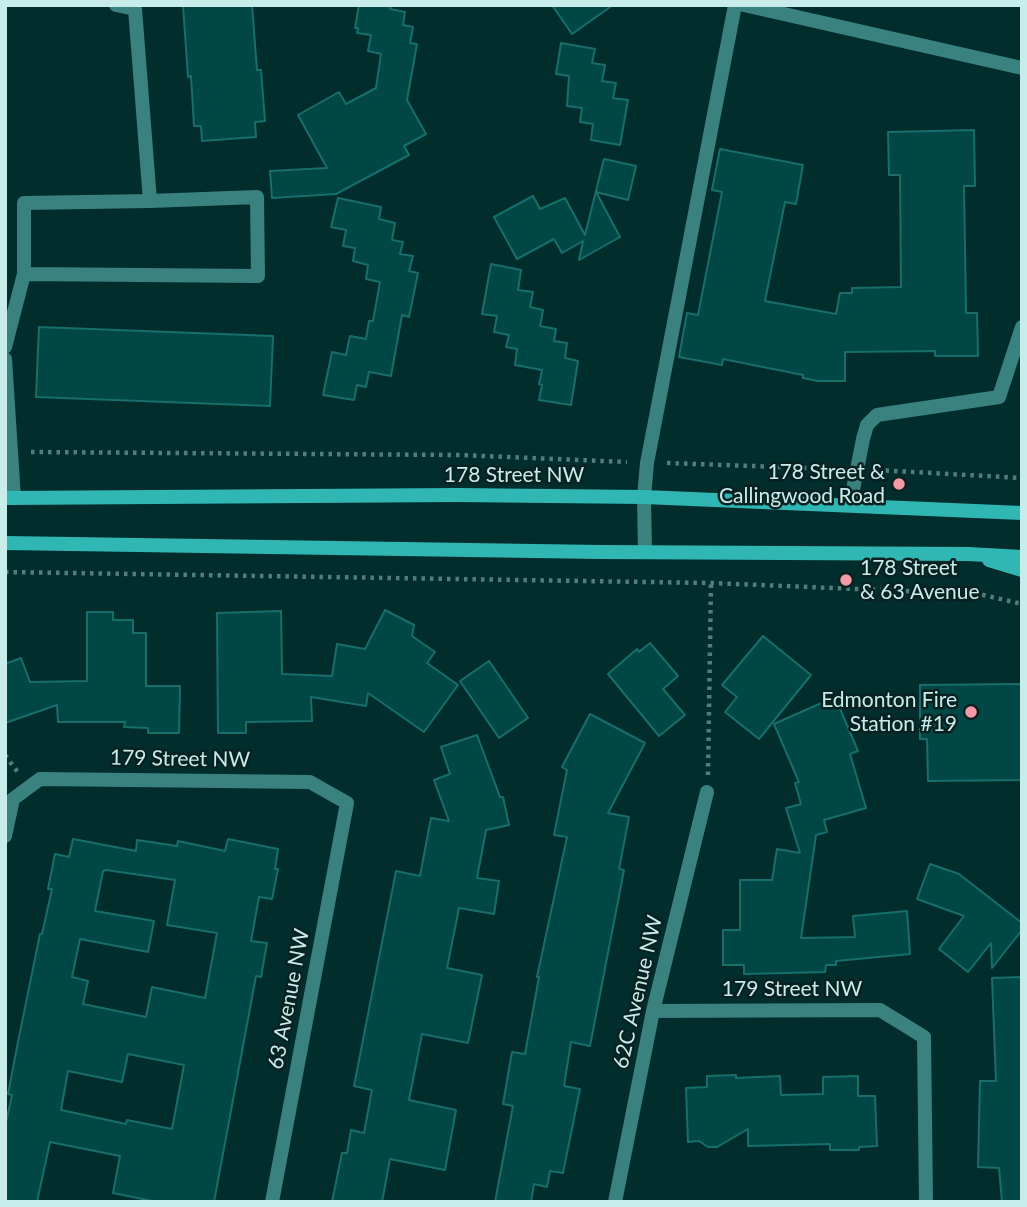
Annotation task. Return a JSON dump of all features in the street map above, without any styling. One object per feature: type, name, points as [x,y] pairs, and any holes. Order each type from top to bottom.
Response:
[{"type":"main road","name":"178 Street NW","points":[[10,498],[443,495],[644,497],[1022,513]]},
{"type":"main road","points":[[989,513],[1022,504]]},
{"type":"main road","points":[[5,543],[1022,556]]},
{"type":"main road","points":[[968,554],[1022,570]]},
{"type":"street","points":[[116,5],[135,9],[150,201]]},
{"type":"street","points":[[645,552],[644,497],[647,463],[735,5]]},
{"type":"street","points":[[744,5],[1022,68]]},
{"type":"street","points":[[5,347],[24,274],[24,203],[257,197],[258,276],[24,274]]},
{"type":"street","points":[[850,505],[867,425],[877,415],[999,397],[1022,327]]},
{"type":"street","points":[[5,359],[11,452],[10,498]]},
{"type":"street","name":"179 Street NW","points":[[5,836],[13,799],[40,779],[310,782],[347,803]]},
{"type":"street","name":"62C Avenue NW","points":[[615,1202],[653,1011],[708,792]]},
{"type":"street","name":"63 Avenue NW","points":[[272,1202],[347,803]]},
{"type":"street","name":"179 Street NW","points":[[653,1011],[880,1010],[924,1037],[926,1202]]},
{"type":"path","points":[[11,452],[460,455],[719,464]]},
{"type":"path","points":[[5,572],[711,583],[979,594],[1022,604]]},
{"type":"path","points":[[708,792],[711,583]]},
{"type":"building","points":[[183,5],[252,5],[257,70],[261,70],[265,121],[255,122],[256,137],[202,141],[201,126],[194,126]]},
{"type":"building","points":[[359,5],[391,5],[390,9],[405,12],[403,25],[413,27],[410,43],[417,44],[407,100],[426,134],[404,146],[409,155],[336,194],[272,198],[270,171],[327,168],[298,115],[339,92],[346,104],[376,88],[381,54],[368,51],[371,35],[357,33],[358,28],[355,28]]},
{"type":"building","points":[[552,5],[613,5],[572,34]]},
{"type":"building","points":[[561,43],[595,49],[592,63],[605,65],[602,81],[616,83],[613,98],[628,100],[620,145],[591,140],[593,124],[580,122],[582,108],[567,106],[569,76],[556,74]]},
{"type":"building","points":[[974,130],[975,186],[964,186],[966,313],[977,313],[978,356],[935,356],[935,351],[845,352],[845,381],[818,381],[803,378],[803,375],[723,359],[722,365],[679,357],[687,313],[698,315],[722,192],[712,190],[720,149],[803,165],[796,204],[785,202],[765,301],[836,314],[840,293],[852,293],[852,288],[901,287],[900,175],[889,175],[888,132]]},
{"type":"building","points":[[604,159],[636,166],[628,200],[596,192],[620,237],[579,260],[583,241],[562,253],[554,239],[517,259],[494,217],[533,196],[540,209],[565,198],[585,235]]},
{"type":"building","points":[[338,198],[381,207],[379,219],[395,223],[392,240],[403,242],[400,254],[413,256],[409,271],[418,273],[409,317],[402,315],[391,376],[369,372],[366,387],[357,385],[354,400],[323,395],[332,352],[346,355],[350,336],[366,339],[369,321],[373,321],[380,282],[366,279],[368,265],[353,261],[355,248],[343,246],[346,230],[331,227]]},
{"type":"building","points":[[491,264],[521,270],[518,290],[533,292],[530,307],[543,310],[540,326],[556,329],[554,341],[567,343],[565,358],[578,361],[571,405],[539,400],[542,370],[515,365],[517,349],[506,347],[509,335],[494,332],[497,316],[482,314]]},
{"type":"building","points":[[39,327],[273,336],[270,406],[36,397]]},
{"type":"building","points":[[385,610],[414,625],[412,636],[435,652],[427,663],[458,685],[424,732],[368,693],[366,706],[311,697],[312,721],[246,722],[246,733],[218,733],[217,613],[281,611],[282,674],[332,676],[337,644],[365,649]]},
{"type":"building","points":[[87,612],[113,612],[113,620],[133,620],[133,633],[146,633],[146,686],[180,686],[179,733],[148,733],[148,728],[124,727],[125,722],[58,722],[57,705],[5,723],[5,664],[21,658],[30,682],[87,681]]},
{"type":"building","points":[[763,636],[811,675],[759,739],[725,712],[737,697],[722,685]]},
{"type":"building","points":[[650,643],[678,676],[663,689],[685,715],[659,736],[608,674],[637,649],[639,652]]},
{"type":"building","points":[[489,661],[528,718],[499,738],[460,681]]},
{"type":"building","name":"Edmonton Fire Station #19","points":[[1022,684],[1022,780],[928,781],[927,739],[920,739],[920,685]]},
{"type":"building","points":[[835,697],[858,751],[850,754],[866,808],[824,820],[827,832],[816,835],[801,938],[855,937],[853,916],[907,911],[910,954],[836,961],[836,965],[826,965],[825,972],[744,974],[744,965],[723,965],[723,930],[740,930],[740,880],[772,880],[777,849],[800,853],[786,808],[801,804],[795,783],[799,782],[774,724]]},
{"type":"building","points":[[590,714],[645,743],[608,813],[629,817],[619,869],[624,870],[590,1046],[571,1042],[564,1086],[580,1089],[563,1173],[550,1171],[547,1187],[534,1184],[531,1202],[495,1202],[513,1106],[503,1104],[512,1052],[525,1054],[537,977],[567,837],[554,835],[567,770],[562,767]]},
{"type":"building","points":[[477,735],[500,797],[503,797],[509,825],[486,830],[477,878],[499,881],[494,914],[459,908],[447,968],[482,975],[468,1043],[422,1034],[409,1100],[456,1110],[445,1170],[390,1159],[382,1202],[332,1202],[342,1153],[347,1153],[351,1130],[364,1133],[372,1090],[354,1086],[396,871],[420,876],[431,818],[449,821],[434,780],[450,774],[441,747]]},
{"type":"building","points":[[73,839],[136,851],[137,840],[177,846],[178,841],[225,851],[228,839],[278,849],[275,869],[278,869],[272,899],[259,897],[251,941],[267,943],[261,977],[256,976],[214,1202],[157,1202],[113,1193],[120,1156],[50,1142],[37,1202],[5,1202],[5,1127],[12,1095],[8,1094],[40,934],[52,889],[48,889],[55,854],[69,857]],"holes":[[[103,871],[175,880],[167,925],[217,933],[205,998],[152,987],[146,1017],[83,1004],[88,981],[72,977],[80,939],[148,952],[154,921],[95,911]],[[128,1054],[184,1065],[172,1129],[127,1120],[126,1124],[61,1110],[68,1071],[122,1082]]]},
{"type":"building","points":[[930,864],[959,874],[1022,923],[1022,930],[992,968],[991,943],[968,972],[939,949],[964,916],[917,899]]},
{"type":"building","points":[[1022,977],[1022,1202],[1002,1202],[999,1168],[978,1167],[980,1081],[996,1081],[992,978]]},
{"type":"building","points":[[736,1075],[736,1078],[780,1076],[781,1095],[823,1094],[823,1077],[858,1076],[858,1096],[875,1096],[877,1146],[859,1147],[859,1150],[830,1150],[830,1144],[748,1146],[748,1129],[717,1147],[708,1147],[699,1141],[688,1142],[686,1088],[707,1087],[707,1076]]},
{"type":"place","name":"178 Street & Callingwood Road","points":[[899,484]]},
{"type":"place","name":"178 Street & 63 Avenue","points":[[846,580]]},
{"type":"place","name":"Edmonton Fire Station #19","points":[[971,712]]}]
